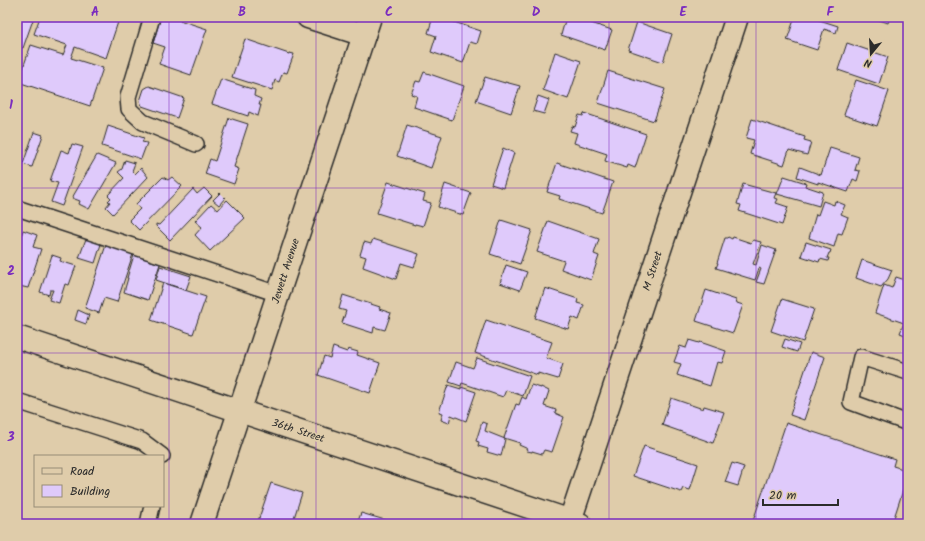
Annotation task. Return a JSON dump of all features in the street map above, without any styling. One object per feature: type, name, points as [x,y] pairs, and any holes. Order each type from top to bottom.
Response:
[{"type":"street","points":[[308,17],[367,26]]},
{"type":"street","name":"M Street","points":[[573,523],[737,17]]},
{"type":"street","name":"Jewett Avenue","points":[[202,524],[367,26]]},
{"type":"street","name":"36th Street","points":[[17,338],[573,523]]},
{"type":"lane","points":[[152,17],[128,97],[129,109],[143,122],[196,144]]},
{"type":"lane","points":[[17,208],[278,294]]},
{"type":"lane","points":[[908,372],[862,357],[851,402],[908,423]]},
{"type":"lane","points":[[17,401],[142,440],[161,455]]},
{"type":"lane","points":[[148,524],[152,507]]},
{"type":"building","points":[[17,17],[34,17],[23,48],[17,46]]},
{"type":"building","points":[[40,17],[102,17],[118,22],[106,58],[75,47],[71,58],[103,68],[90,106],[18,82],[31,45],[63,55],[67,45],[34,34]]},
{"type":"building","points":[[161,17],[170,17],[207,29],[191,75],[159,64],[165,47],[153,43]]},
{"type":"building","points":[[433,17],[439,17],[481,31],[477,44],[470,42],[463,63],[431,52],[436,36],[428,33]]},
{"type":"building","points":[[566,17],[573,17],[581,20],[582,17],[592,17],[594,18],[591,23],[612,30],[605,50],[561,35]]},
{"type":"building","points":[[795,17],[810,17],[838,26],[836,33],[824,29],[817,50],[787,40]]},
{"type":"building","points":[[871,17],[890,17],[888,23]]},
{"type":"building","points":[[637,22],[672,34],[663,62],[628,50]]},
{"type":"building","points":[[245,39],[289,54],[294,54],[287,73],[283,72],[279,82],[275,80],[272,90],[232,77]]},
{"type":"building","points":[[847,43],[888,57],[879,84],[838,70]]},
{"type":"building","points":[[555,52],[581,61],[568,99],[543,90]]},
{"type":"building","points":[[608,71],[665,89],[654,121],[598,103]]},
{"type":"building","points":[[424,72],[464,86],[452,120],[414,107],[417,96],[411,94],[416,81],[420,82]]},
{"type":"building","points":[[485,77],[520,86],[511,113],[476,101]]},
{"type":"building","points":[[221,79],[255,90],[254,96],[261,99],[258,116],[249,112],[248,116],[212,104]]},
{"type":"building","points":[[856,80],[889,91],[877,126],[844,115]]},
{"type":"building","points":[[149,86],[184,98],[177,118],[142,106],[140,101],[144,89]]},
{"type":"building","points":[[538,96],[549,100],[544,114],[533,111]]},
{"type":"building","points":[[584,113],[646,134],[635,168],[628,165],[627,168],[605,161],[607,154],[574,143],[577,133],[570,131],[572,126],[575,127],[579,115],[583,116]]},
{"type":"building","points":[[229,118],[248,124],[234,167],[239,169],[234,184],[205,174],[210,159],[215,161]]},
{"type":"building","points":[[752,119],[805,137],[804,140],[811,142],[807,155],[789,150],[784,165],[750,154],[754,140],[746,138]]},
{"type":"building","points":[[407,125],[442,136],[431,168],[397,156]]},
{"type":"building","points":[[108,126],[144,138],[142,142],[147,143],[141,159],[102,146]]},
{"type":"building","points":[[34,132],[43,135],[32,167],[23,164]]},
{"type":"building","points":[[72,144],[83,147],[62,206],[51,202],[58,183],[50,181],[61,150],[69,153]]},
{"type":"building","points":[[503,148],[514,153],[503,188],[491,184]]},
{"type":"building","points":[[830,148],[859,157],[855,170],[860,171],[857,181],[853,179],[848,192],[797,177],[800,167],[821,175]]},
{"type":"building","points":[[97,155],[116,163],[89,209],[79,204],[80,201],[72,198]]},
{"type":"building","points":[[125,160],[135,163],[132,171],[135,174],[141,168],[148,177],[113,214],[106,207],[111,198],[108,195],[124,178],[118,172],[122,169]]},
{"type":"building","points":[[557,163],[613,182],[602,213],[559,199],[560,196],[547,192]]},
{"type":"building","points":[[784,176],[806,183],[805,186],[823,192],[819,206],[777,194]]},
{"type":"building","points":[[163,177],[168,180],[172,177],[182,186],[139,230],[129,220],[140,209],[136,204]]},
{"type":"building","points":[[388,182],[425,194],[423,201],[431,203],[423,226],[415,225],[377,213]]},
{"type":"building","points":[[445,184],[471,193],[463,215],[438,207]]},
{"type":"building","points":[[743,184],[776,193],[774,198],[778,199],[776,203],[788,207],[782,225],[739,211],[741,205],[737,204]]},
{"type":"building","points":[[204,188],[212,196],[170,240],[156,226],[156,224],[159,225],[193,189],[197,194]]},
{"type":"building","points":[[220,193],[225,198],[219,205],[213,200]]},
{"type":"building","points":[[227,200],[245,218],[210,251],[195,235],[202,227],[195,221],[211,204],[218,210]]},
{"type":"building","points":[[823,201],[834,205],[835,201],[845,205],[841,214],[848,217],[842,234],[838,233],[834,247],[809,238],[816,214],[818,215]]},
{"type":"building","points":[[501,220],[532,230],[520,264],[490,254]]},
{"type":"building","points":[[548,221],[599,239],[594,254],[599,256],[591,280],[561,269],[564,261],[537,252]]},
{"type":"building","points":[[23,230],[37,235],[33,247],[41,249],[28,288],[17,287],[17,249]]},
{"type":"building","points":[[87,236],[102,241],[95,263],[79,258]]},
{"type":"building","points":[[728,237],[732,239],[733,237],[751,243],[753,240],[761,242],[753,264],[756,265],[762,245],[776,250],[764,284],[756,282],[761,269],[759,268],[755,280],[716,268],[725,238]]},
{"type":"building","points":[[373,239],[419,254],[414,267],[401,263],[396,279],[363,267],[366,257],[360,255],[364,242],[371,244]]},
{"type":"building","points":[[806,242],[831,250],[827,258],[829,258],[828,261],[820,259],[819,262],[801,256]]},
{"type":"building","points":[[106,245],[133,254],[117,302],[104,298],[99,313],[85,308]]},
{"type":"building","points":[[52,255],[61,258],[60,261],[76,266],[69,285],[65,284],[59,303],[49,300],[53,290],[50,290],[49,295],[40,292]]},
{"type":"building","points":[[134,255],[160,264],[148,300],[124,292]]},
{"type":"building","points":[[862,260],[892,270],[888,279],[881,287],[856,278]]},
{"type":"building","points":[[506,265],[527,272],[520,290],[500,283]]},
{"type":"building","points":[[160,266],[191,276],[186,290],[156,280]]},
{"type":"building","points":[[896,277],[908,281],[908,336],[900,333],[904,323],[875,313],[884,285],[892,288]]},
{"type":"building","points":[[163,283],[206,297],[193,334],[151,320]]},
{"type":"building","points":[[545,288],[578,299],[577,303],[584,305],[579,320],[572,317],[568,329],[535,318]]},
{"type":"building","points":[[706,290],[736,300],[737,303],[743,305],[733,333],[696,321]]},
{"type":"building","points":[[343,295],[380,307],[379,309],[391,313],[385,330],[374,327],[373,333],[342,323],[346,311],[339,309]]},
{"type":"building","points":[[782,299],[814,309],[803,342],[771,331]]},
{"type":"building","points":[[78,310],[89,315],[86,324],[75,320]]},
{"type":"building","points":[[486,320],[552,342],[546,358],[563,364],[558,379],[538,373],[538,375],[475,353]]},
{"type":"building","points":[[785,339],[800,344],[797,352],[782,347]]},
{"type":"building","points":[[689,340],[700,342],[726,351],[722,363],[717,362],[710,386],[677,375],[681,364],[674,362],[680,346],[686,348]]},
{"type":"building","points":[[333,347],[347,352],[348,349],[358,352],[357,355],[380,363],[370,393],[318,375],[324,356],[330,358]]},
{"type":"building","points":[[811,352],[825,357],[804,420],[790,415]]},
{"type":"building","points":[[477,358],[530,376],[523,396],[506,390],[503,397],[462,383],[461,386],[449,382],[456,362],[473,368]]},
{"type":"building","points":[[448,385],[461,389],[461,387],[476,392],[466,421],[451,415],[449,423],[441,420],[443,413],[439,412]]},
{"type":"building","points":[[531,385],[541,387],[549,391],[544,406],[556,410],[555,413],[564,417],[552,452],[544,450],[542,454],[527,451],[528,449],[519,445],[520,443],[504,438],[516,404],[519,405],[522,397],[526,399]]},
{"type":"building","points":[[671,398],[703,409],[704,406],[724,412],[713,443],[662,425]]},
{"type":"building","points":[[482,422],[487,424],[485,431],[505,439],[501,456],[487,452],[488,449],[478,446],[479,442],[476,441]]},
{"type":"building","points":[[786,423],[895,459],[893,466],[906,470],[908,463],[908,482],[906,481],[892,524],[752,524]]},
{"type":"building","points":[[644,446],[698,464],[690,490],[683,488],[681,492],[633,476]]},
{"type":"building","points":[[732,463],[744,467],[738,486],[725,482]]},
{"type":"building","points":[[271,483],[302,493],[292,524],[257,524]]},
{"type":"building","points":[[361,513],[392,522],[391,524],[357,524]]}]
